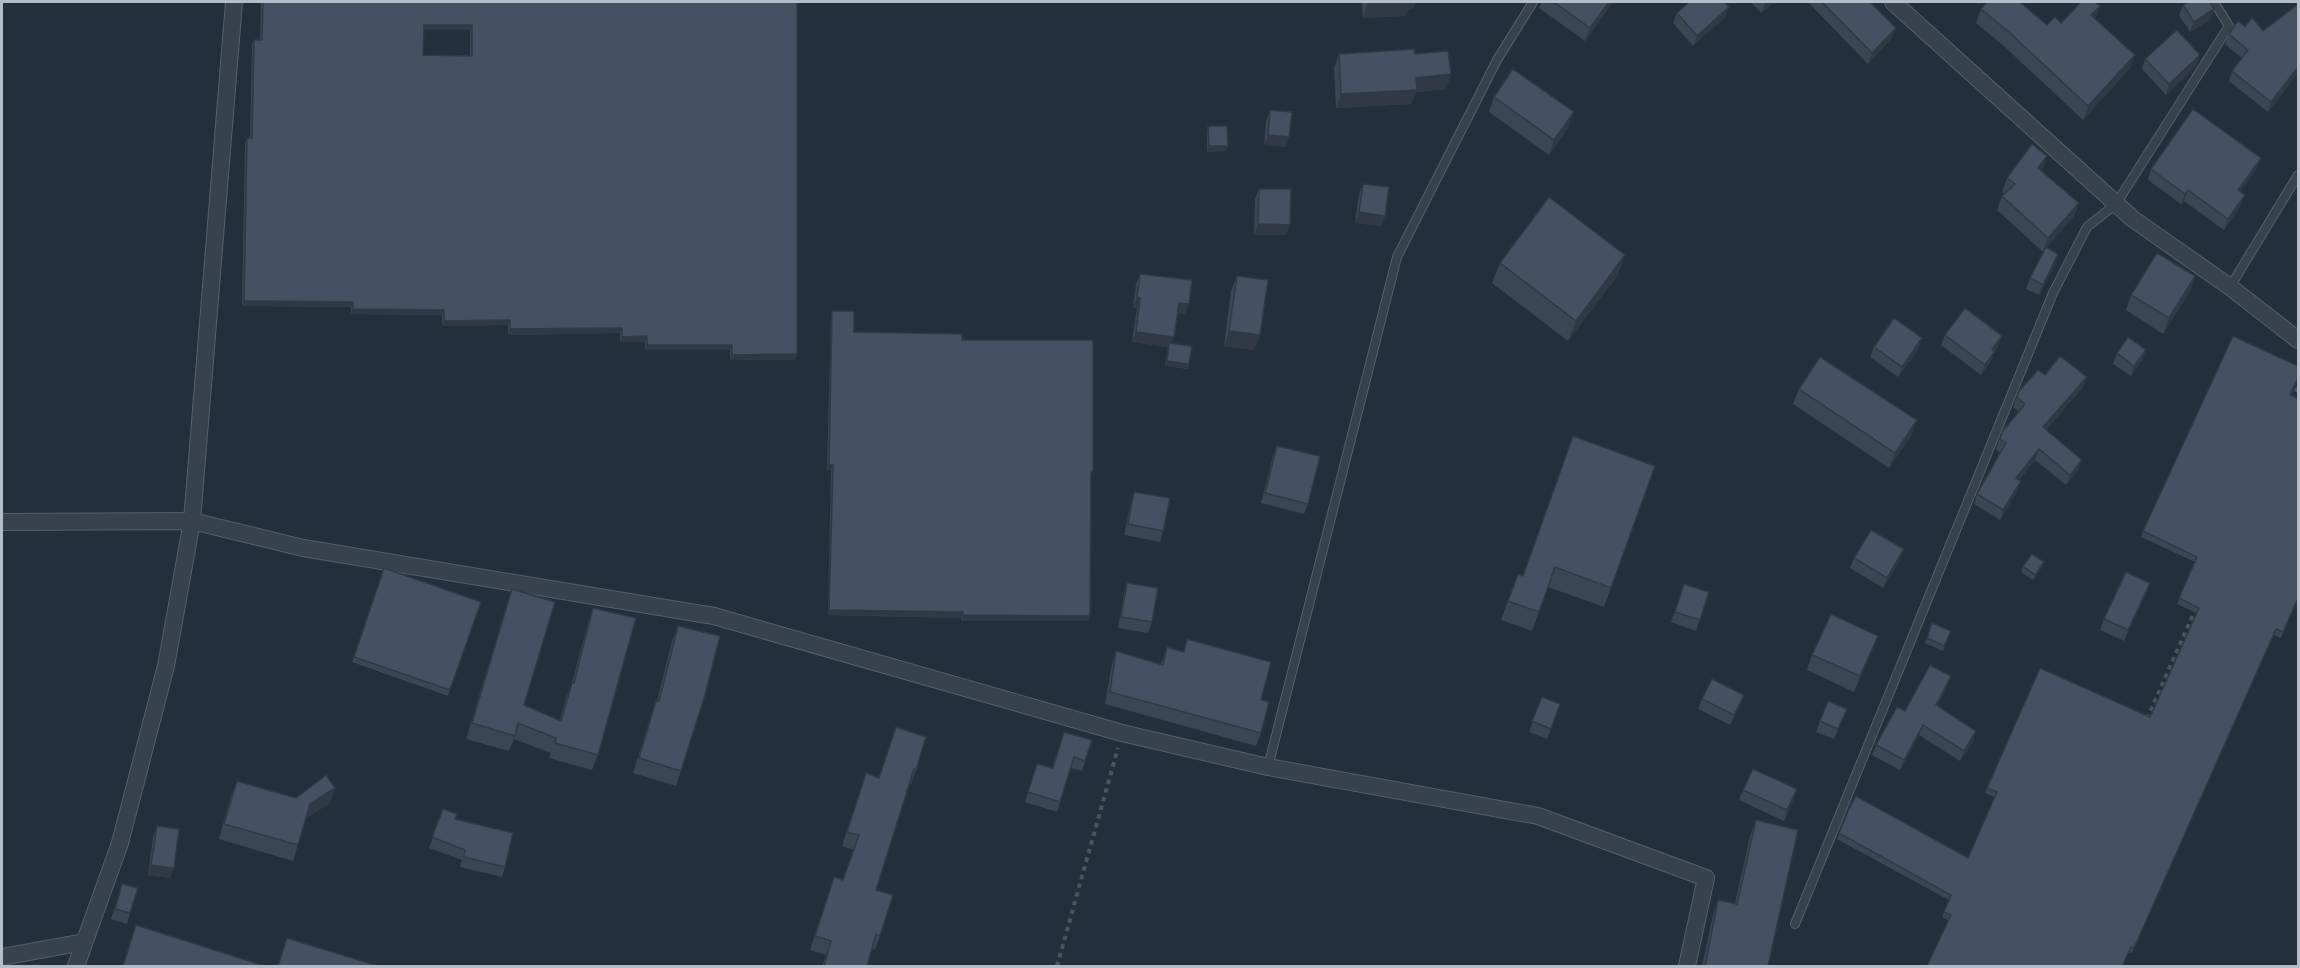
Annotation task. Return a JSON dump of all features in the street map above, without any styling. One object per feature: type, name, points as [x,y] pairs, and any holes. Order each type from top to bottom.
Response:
[{"type":"street","points":[[76,966],[120,843],[166,666],[192,521],[234,2]]},
{"type":"street","points":[[1893,2],[2133,219],[2230,287],[2298,340]]},
{"type":"street","points":[[2,522],[192,521],[303,548],[714,616],[1122,733],[1268,767],[1538,816],[1706,878],[1687,966]]},
{"type":"street","points":[[2,957],[84,942]]},
{"type":"lane","points":[[1268,767],[1397,257],[1497,60],[1533,2]]},
{"type":"lane","points":[[1795,924],[2053,293],[2087,227],[2116,204],[2229,26],[2214,2]]},
{"type":"lane","points":[[2230,287],[2298,175]]},
{"type":"path","points":[[2289,407],[2298,387]]},
{"type":"path","points":[[2144,726],[2197,605]]},
{"type":"path","points":[[1057,966],[1122,733]]},
{"type":"building","points":[[263,2],[797,2],[797,354],[732,355],[732,345],[647,345],[647,336],[622,337],[622,328],[510,329],[510,320],[444,321],[444,310],[353,309],[353,302],[244,301],[247,138],[252,138],[254,40],[262,40]],"holes":[[[424,25],[472,25],[472,56],[423,55]]]},
{"type":"building","points":[[1554,2],[1609,2],[1590,28]]},
{"type":"building","points":[[1689,2],[1724,2],[1729,7],[1697,36],[1677,13]]},
{"type":"building","points":[[1822,2],[1870,2],[1896,28],[1872,53]]},
{"type":"building","points":[[1987,2],[2020,2],[2047,25],[2055,17],[2061,23],[2081,2],[2095,2],[2100,6],[2091,15],[2135,55],[2088,106],[1981,9]]},
{"type":"building","points":[[2188,2],[2210,2],[2214,9],[2194,22],[2183,5]]},
{"type":"building","points":[[2298,4],[2298,67],[2271,102],[2232,71],[2248,50],[2229,34],[2238,21],[2245,27],[2252,17],[2263,31]]},
{"type":"building","points":[[2177,30],[2200,55],[2169,84],[2145,59]]},
{"type":"building","points":[[1414,49],[1415,54],[1448,51],[1451,74],[1416,78],[1417,90],[1341,94],[1339,54]]},
{"type":"building","points":[[1513,69],[1574,112],[1554,140],[1494,97]]},
{"type":"building","points":[[2193,109],[2261,158],[2238,190],[2245,195],[2228,219],[2188,190],[2185,194],[2151,169]]},
{"type":"building","points":[[1270,110],[1292,112],[1289,137],[1268,135]]},
{"type":"building","points":[[1208,126],[1227,126],[1228,146],[1209,146]]},
{"type":"building","points":[[2032,144],[2047,156],[2038,168],[2079,203],[2048,238],[2002,196],[2015,184],[2007,178]]},
{"type":"building","points":[[1363,184],[1389,187],[1385,216],[1359,212]]},
{"type":"building","points":[[1259,189],[1291,189],[1290,225],[1258,224]]},
{"type":"building","points":[[1549,197],[1625,255],[1576,321],[1500,263]]},
{"type":"building","points":[[2046,247],[2058,254],[2043,285],[2030,278]]},
{"type":"building","points":[[2157,253],[2195,276],[2169,318],[2131,295]]},
{"type":"building","points":[[1140,274],[1192,280],[1189,304],[1179,303],[1174,337],[1136,332]]},
{"type":"building","points":[[1237,276],[1268,280],[1260,335],[1229,331]]},
{"type":"building","points":[[1965,308],[2002,336],[1992,349],[1995,351],[1985,365],[1945,335]]},
{"type":"building","points":[[832,311],[854,311],[854,332],[962,334],[962,340],[1093,340],[1090,616],[963,615],[963,612],[829,610],[833,465],[829,465]]},
{"type":"building","points":[[1894,318],[1922,338],[1902,367],[1874,347]]},
{"type":"building","points":[[2233,336],[2298,366],[2298,377],[2290,395],[2298,399],[2298,598],[2283,632],[2276,629],[2134,948],[2131,947],[2122,966],[1927,966],[1951,915],[1944,912],[1951,895],[1839,833],[1849,809],[1856,796],[1968,858],[1997,792],[1987,788],[2040,668],[2150,717],[2199,608],[2179,598],[2197,557],[2143,531]]},
{"type":"building","points":[[2128,337],[2146,350],[2134,366],[2117,353]]},
{"type":"building","points":[[1169,343],[1192,346],[1189,364],[1167,361]]},
{"type":"building","points":[[2060,356],[2087,377],[2043,427],[2082,460],[2070,475],[2039,449],[2016,478],[2021,481],[2003,510],[1977,494],[2006,443],[2000,439],[2002,432],[2025,404],[2017,397],[2019,391],[2038,370],[2045,375]]},
{"type":"building","points":[[1820,357],[1917,420],[1895,453],[1799,389]]},
{"type":"building","points":[[1573,436],[1655,466],[1611,588],[1555,567],[1539,612],[1508,601],[1518,574],[1523,576]]},
{"type":"building","points":[[1277,446],[1320,456],[1308,504],[1265,493]]},
{"type":"building","points":[[1134,492],[1170,498],[1163,531],[1128,524]]},
{"type":"building","points":[[1871,530],[1904,549],[1887,578],[1854,558]]},
{"type":"building","points":[[2032,554],[2044,562],[2035,575],[2023,566]]},
{"type":"building","points":[[384,568],[481,602],[450,690],[354,657]]},
{"type":"building","points":[[2126,572],[2150,583],[2128,630],[2104,619]]},
{"type":"building","points":[[1127,583],[1158,588],[1152,622],[1121,617]]},
{"type":"building","points":[[1684,584],[1709,592],[1700,620],[1675,612]]},
{"type":"building","points":[[512,589],[555,602],[524,705],[561,721],[572,683],[574,683],[593,608],[636,618],[598,755],[555,743],[556,738],[518,723],[515,736],[472,723]]},
{"type":"building","points":[[1831,614],[1878,636],[1860,676],[1812,655]]},
{"type":"building","points":[[1932,623],[1951,631],[1944,646],[1927,638]]},
{"type":"building","points":[[678,626],[720,636],[705,695],[681,771],[639,758],[656,701],[659,701]]},
{"type":"building","points":[[1187,639],[1271,662],[1261,700],[1269,702],[1261,733],[1110,692],[1116,651],[1163,665],[1167,647],[1184,652]]},
{"type":"building","points":[[1930,665],[1951,676],[1936,705],[1976,731],[1964,751],[1923,725],[1904,760],[1876,745],[1897,707],[1905,711]]},
{"type":"building","points":[[1712,679],[1744,695],[1734,715],[1702,699]]},
{"type":"building","points":[[1542,697],[1560,704],[1551,729],[1532,721]]},
{"type":"building","points":[[1828,701],[1847,709],[1838,729],[1820,721]]},
{"type":"building","points":[[896,727],[926,737],[876,890],[893,895],[880,936],[876,934],[867,966],[824,966],[831,941],[815,936],[834,877],[843,880],[859,835],[847,832],[866,773],[879,778]]},
{"type":"building","points":[[1064,732],[1092,740],[1085,761],[1074,757],[1060,802],[1028,792],[1037,764],[1053,768]]},
{"type":"building","points":[[1753,769],[1797,789],[1787,810],[1743,790]]},
{"type":"building","points":[[326,775],[335,788],[310,804],[298,845],[224,824],[237,781],[296,798]]},
{"type":"building","points":[[443,809],[457,814],[455,819],[513,833],[505,867],[464,857],[465,850],[432,837]]},
{"type":"building","points":[[1756,820],[1798,830],[1768,966],[1705,966],[1718,900],[1737,904]]},
{"type":"building","points":[[157,826],[179,829],[174,868],[151,865]]},
{"type":"building","points":[[122,884],[138,888],[130,913],[115,909]]},
{"type":"building","points":[[136,925],[265,966],[123,966]]},
{"type":"building","points":[[287,938],[378,966],[278,966]]}]
